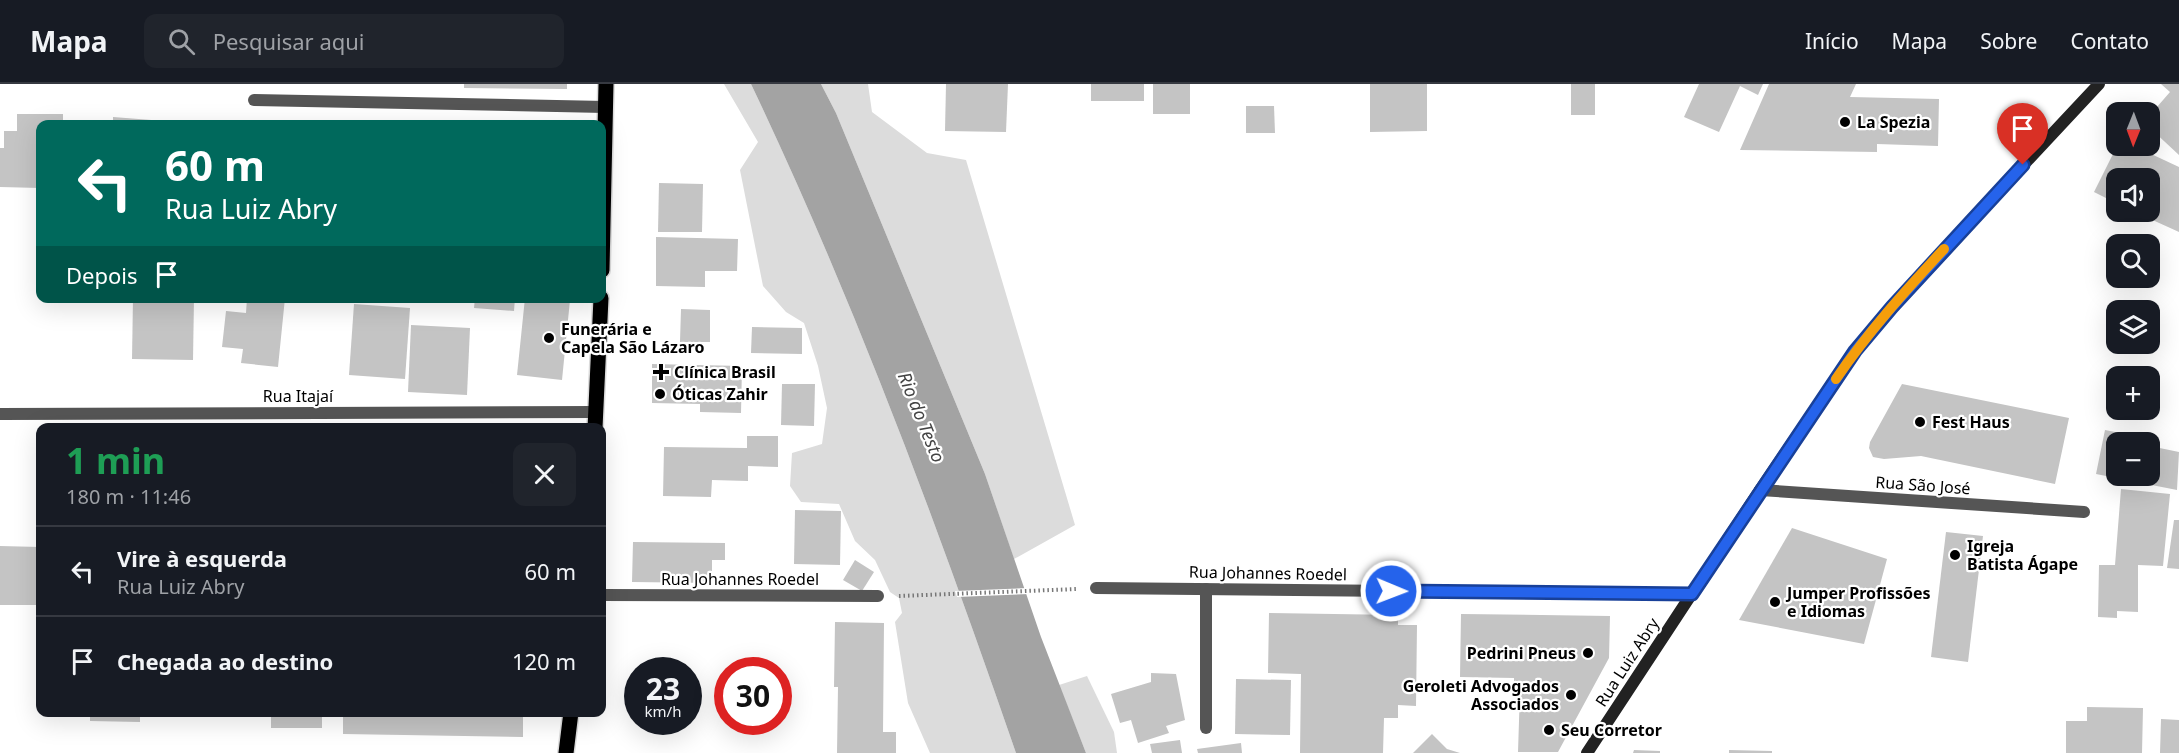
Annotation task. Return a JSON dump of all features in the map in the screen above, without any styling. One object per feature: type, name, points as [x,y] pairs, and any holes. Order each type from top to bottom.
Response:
[{"type":"main road","points":[[605,120],[606,84]]},
{"type":"main road","name":"Rua Luiz Abry","points":[[1587,753],[1760,490],[1855,351],[1892,307],[2099,84]]},
{"type":"main road","points":[[595,423],[601,303]]},
{"type":"main road","points":[[566,753],[570,717]]},
{"type":"street","points":[[254,100],[605,106]]},
{"type":"street","name":"Rua Itajaí","points":[[0,414],[596,412]]},
{"type":"street","name":"Rua São José","points":[[1760,490],[2084,512]]},
{"type":"street","name":"Rua Johannes Roedel","points":[[1096,588],[1692,594]]},
{"type":"street","points":[[1206,589],[1206,728]]},
{"type":"street","name":"Rua Johannes Roedel","points":[[606,595],[878,596]]},
{"type":"path","points":[[878,596],[1096,588]]},
{"type":"shaded area","points":[[724,84],[751,84],[789,165],[893,415],[1016,753],[930,753],[908,703],[895,622],[902,613],[899,598],[890,592],[875,560],[855,541],[839,504],[801,502],[790,486],[792,453],[822,444],[827,408],[818,366],[804,323],[786,312],[763,286],[740,170],[758,142]]},
{"type":"shaded area","points":[[821,84],[868,84],[872,112],[927,153],[966,160],[1075,525],[1014,559],[985,474],[836,113]]},
{"type":"shaded area","points":[[1087,676],[1114,732],[1117,753],[1086,753],[1059,685]]},
{"type":"water","name":"Rio do Testo","points":[[751,84],[821,84],[836,113],[985,474],[1041,637],[1086,753],[1016,753],[925,499],[860,331],[789,165]]},
{"type":"pier","points":[[1027,588],[1029,594],[957,597],[955,591]]},
{"type":"building","points":[[464,84],[567,84],[567,89],[464,88]]},
{"type":"building","points":[[946,84],[1008,84],[1006,132],[945,131]]},
{"type":"building","points":[[1091,84],[1144,84],[1144,101],[1091,101]]},
{"type":"building","points":[[1153,84],[1190,84],[1190,114],[1153,114]]},
{"type":"building","points":[[1370,84],[1427,84],[1427,131],[1370,132]]},
{"type":"building","points":[[1571,84],[1595,84],[1595,115],[1571,115]]},
{"type":"building","points":[[1699,84],[1763,84],[1758,95],[1740,86],[1719,132],[1684,117]]},
{"type":"building","name":"La Spezia","points":[[1769,84],[1856,84],[1850,97],[1939,99],[1938,146],[1877,144],[1877,152],[1740,150]]},
{"type":"building","points":[[2161,84],[2179,84],[2179,155],[2160,137],[2160,104],[2170,92]]},
{"type":"building","points":[[1246,106],[1274,106],[1275,133],[1246,133]]},
{"type":"building","points":[[17,114],[63,114],[63,120],[36,120],[36,188],[0,187],[0,148],[4,148],[4,131],[17,131]]},
{"type":"building","points":[[113,117],[151,120],[113,120]]},
{"type":"building","points":[[2112,156],[2155,156],[2179,167],[2179,232],[2157,222],[2160,222],[2160,168],[2106,168]]},
{"type":"building","points":[[2106,168],[2106,198],[2094,192]]},
{"type":"building","points":[[659,183],[703,184],[702,232],[658,232]]},
{"type":"building","points":[[656,237],[738,239],[737,271],[705,271],[705,287],[656,286]]},
{"type":"building","points":[[133,303],[194,303],[193,360],[132,359]]},
{"type":"building","points":[[247,303],[284,303],[278,367],[241,363],[243,349],[222,347],[226,311],[246,313]]},
{"type":"building","points":[[474,303],[515,303],[514,311],[474,308]]},
{"type":"building","points":[[524,303],[570,303],[562,380],[517,375]]},
{"type":"building","points":[[354,304],[410,308],[405,379],[349,375]]},
{"type":"building","points":[[681,309],[710,310],[710,342],[680,342]]},
{"type":"building","points":[[411,325],[470,328],[467,395],[408,392]]},
{"type":"building","points":[[752,327],[802,328],[802,354],[751,353]]},
{"type":"building","points":[[652,364],[742,366],[741,413],[700,412],[700,404],[652,403]]},
{"type":"building","points":[[782,384],[815,384],[814,426],[781,425]]},
{"type":"building","points":[[1902,384],[2069,418],[2055,484],[1921,456],[1884,459],[1873,457],[1869,448],[1870,442]]},
{"type":"building","points":[[2105,430],[2115,432],[2106,432],[2106,476],[2096,474]]},
{"type":"building","points":[[747,436],[778,436],[778,467],[748,466],[748,481],[712,480],[711,497],[663,496],[664,447],[747,448]]},
{"type":"building","points":[[2160,448],[2179,452],[2177,490],[2157,486],[2160,486]]},
{"type":"building","points":[[2121,489],[2170,494],[2163,566],[2138,565],[2138,612],[2117,611],[2117,618],[2098,617],[2099,565],[2115,565]]},
{"type":"building","points":[[795,510],[841,511],[840,565],[794,564]]},
{"type":"building","points":[[2174,520],[2179,520],[2179,569],[2167,568]]},
{"type":"building","points":[[1792,528],[1887,559],[1864,644],[1739,620]]},
{"type":"building","points":[[1946,532],[1983,536],[1968,662],[1931,657]]},
{"type":"building","points":[[633,542],[725,543],[725,560],[712,560],[712,583],[632,582]]},
{"type":"building","points":[[0,546],[36,547],[36,605],[0,605]]},
{"type":"building","points":[[855,560],[874,572],[862,591],[843,580]]},
{"type":"building","points":[[1269,613],[1398,615],[1398,625],[1417,625],[1416,706],[1398,705],[1398,718],[1384,718],[1383,753],[1300,753],[1301,674],[1268,673]]},
{"type":"building","points":[[1461,614],[1610,616],[1609,658],[1558,752],[1518,752],[1520,690],[1514,689],[1514,678],[1460,677]]},
{"type":"building","points":[[835,622],[884,623],[883,732],[896,732],[896,753],[837,753],[838,687],[834,687]]},
{"type":"building","points":[[1151,673],[1176,674],[1185,720],[1166,726],[1169,733],[1138,743],[1131,720],[1120,723],[1111,694],[1151,682]]},
{"type":"building","points":[[1236,679],[1291,680],[1290,735],[1235,734]]},
{"type":"building","points":[[2087,707],[2143,708],[2142,753],[2066,753],[2066,721],[2087,721]]},
{"type":"building","points":[[90,717],[140,717],[140,722],[90,721]]},
{"type":"building","points":[[271,717],[322,717],[322,728],[271,728]]},
{"type":"building","points":[[343,717],[523,717],[523,737],[343,734]]},
{"type":"building","points":[[2161,719],[2179,720],[2179,753],[2160,753]]},
{"type":"building","points":[[1432,734],[1447,749],[1460,753],[1413,753]]},
{"type":"building","points":[[1180,740],[1182,753],[1152,753],[1150,744]]},
{"type":"building","points":[[1241,743],[1242,753],[1198,753],[1197,749]]},
{"type":"building","points":[[1634,750],[1660,751],[1660,753],[1633,753]]},
{"type":"building","points":[[1729,750],[1772,751],[1772,753],[1729,753]]},
{"type":"slow traffic","points":[[1836,379],[1855,351],[1944,249]]},
{"type":"place","name":"La Spezia","points":[[1845,122]]},
{"type":"place","name":"Funerária e Capela São Lázaro","points":[[549,338]]},
{"type":"place","name":"Clínica Brasil","points":[[661,372]]},
{"type":"place","name":"Óticas Zahir","points":[[660,394]]},
{"type":"place","name":"Fest Haus","points":[[1920,422]]},
{"type":"place","name":"Igreja Batista Ágape","points":[[1955,555]]},
{"type":"place","name":"Jumper Profissões e Idiomas","points":[[1775,602]]},
{"type":"place","name":"Pedrini Pneus","points":[[1588,653]]},
{"type":"place","name":"Geroleti Advogados Associados","points":[[1571,695]]},
{"type":"place","name":"Seu Corretor","points":[[1549,730]]},
{"type":"route","points":[[1391,591],[1692,594],[1855,351],[1938,256],[2023,165]]}]
